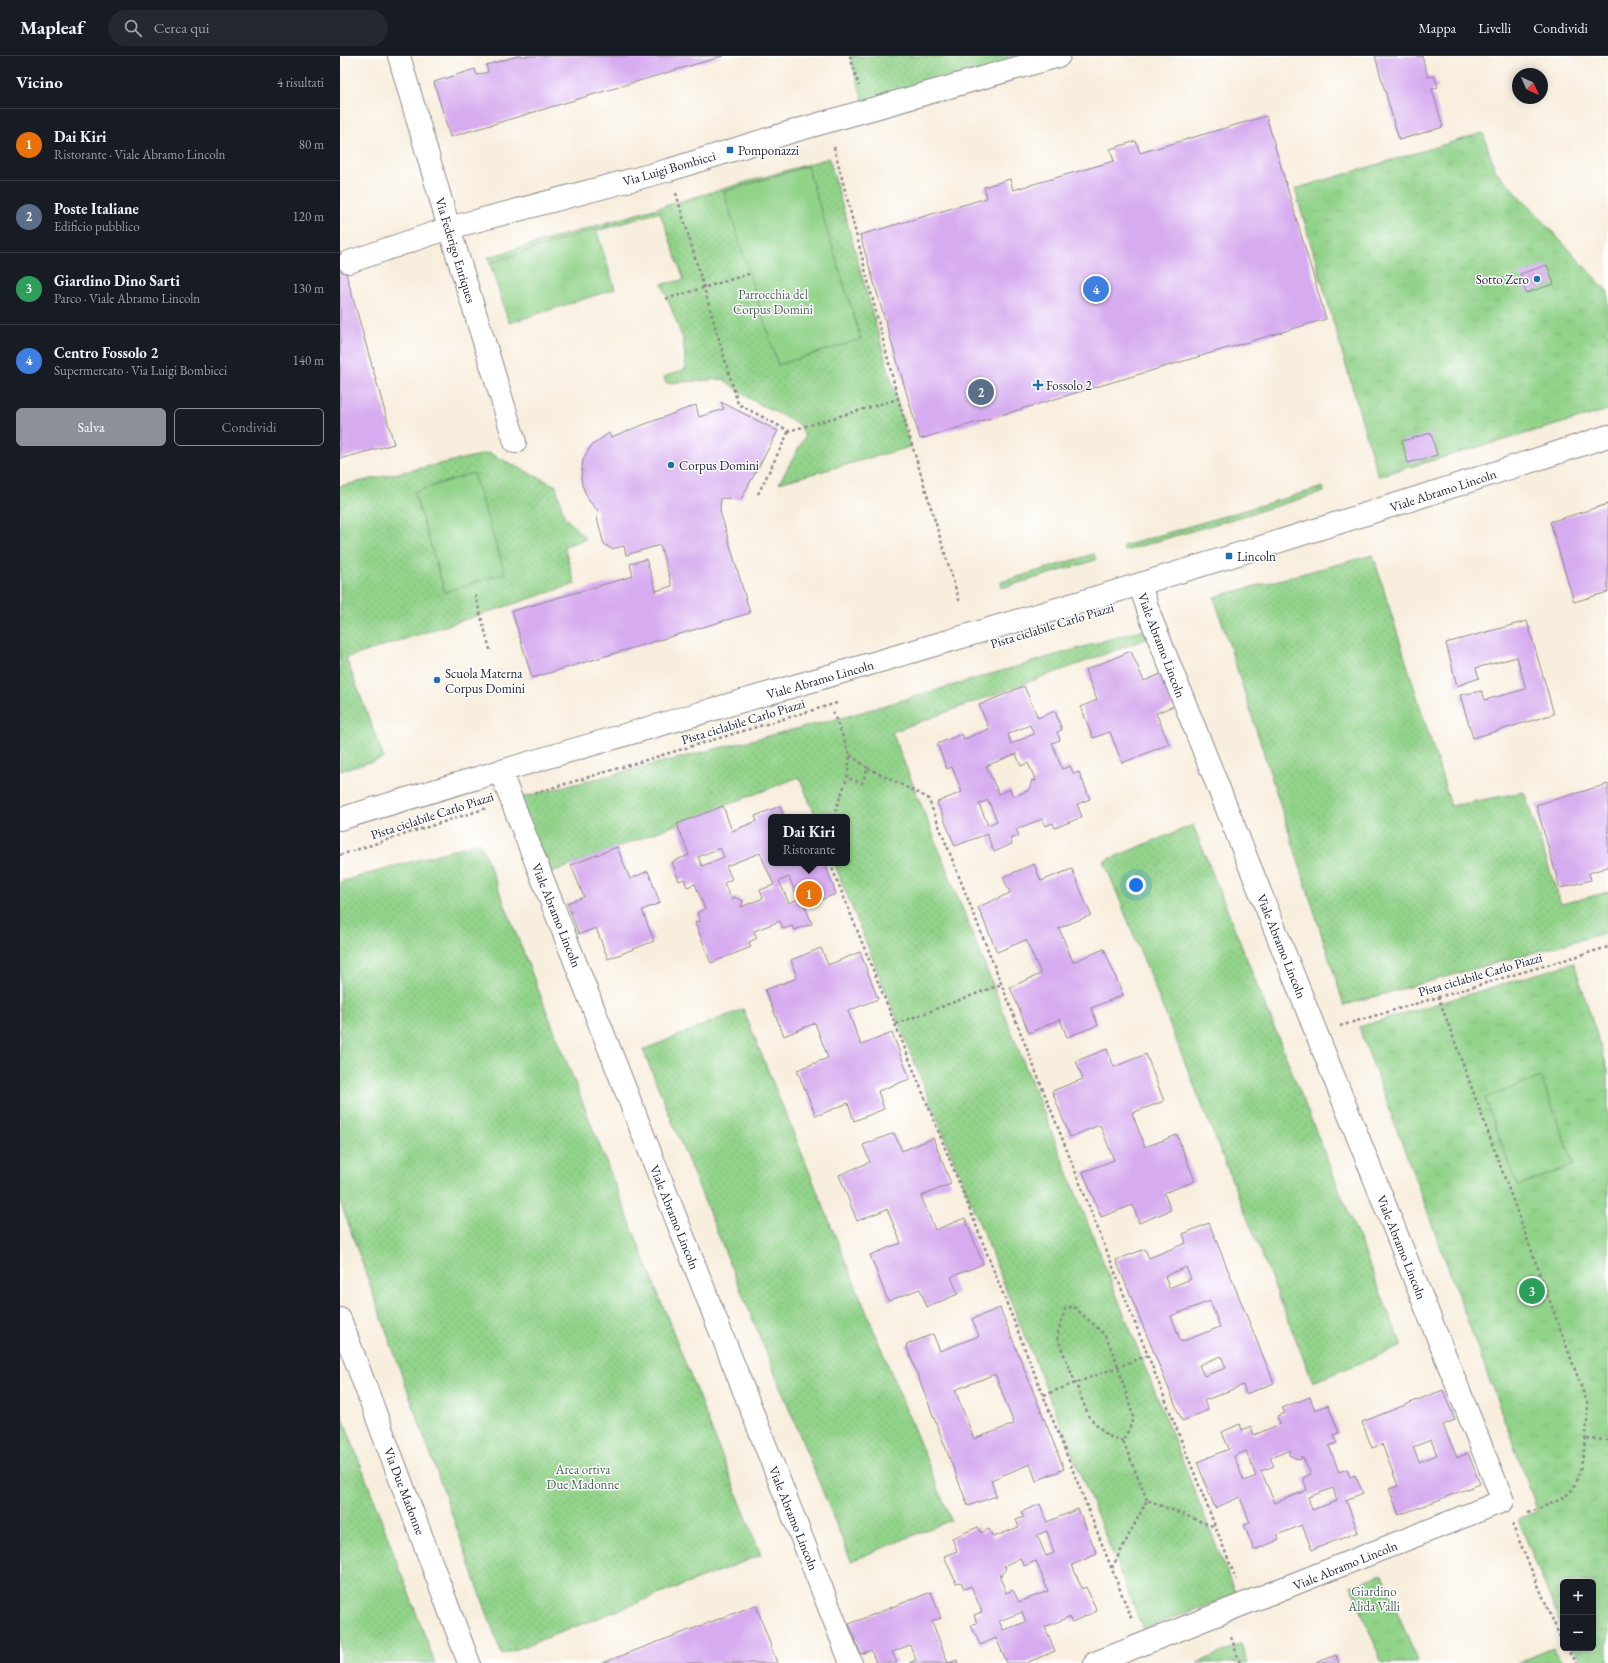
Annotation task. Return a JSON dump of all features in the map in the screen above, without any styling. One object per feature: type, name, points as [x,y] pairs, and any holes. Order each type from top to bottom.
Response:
[{"type":"street","name":"Via Federigo Enriques","points":[[399,56],[449,228],[515,442]]},
{"type":"street","name":"Via Luigi Bombicci","points":[[349,262],[449,228],[669,170],[866,110],[1059,56]]},
{"type":"street","name":"Viale Abramo Lincoln","points":[[340,819],[1285,541],[1608,436]]},
{"type":"street","name":"Viale Abramo Lincoln","points":[[1095,1663],[1246,1605],[1507,1511],[1153,623],[1140,584]]},
{"type":"street","name":"Viale Abramo Lincoln","points":[[500,771],[851,1663]]},
{"type":"street","name":"Via Due Madonne","points":[[340,1319],[470,1663]]},
{"type":"path","points":[[850,56],[866,110]]},
{"type":"path","points":[[827,122],[898,399],[960,603]]},
{"type":"path","points":[[669,170],[738,404],[789,431],[898,399]]},
{"type":"path","points":[[666,299],[750,274]]},
{"type":"path","points":[[758,494],[789,431]]},
{"type":"path","points":[[475,594],[491,653]]},
{"type":"path","name":"Pista ciclabile Carlo Piazzi","points":[[340,855],[511,800],[838,702]]},
{"type":"path","points":[[833,712],[850,756],[847,778],[833,814]]},
{"type":"path","points":[[850,756],[868,768],[928,798],[1149,1355],[1246,1605]]},
{"type":"path","points":[[847,778],[862,783],[868,768]]},
{"type":"path","points":[[831,866],[896,1024],[1142,1645]]},
{"type":"path","name":"Pista ciclabile Carlo Piazzi","points":[[1358,1021],[1438,996],[1608,947]]},
{"type":"path","points":[[896,1024],[1002,984]]},
{"type":"path","points":[[1438,996],[1588,1405],[1586,1439],[1577,1480],[1570,1493],[1554,1502],[1507,1511],[1560,1637]]},
{"type":"path","points":[[1123,1441],[1108,1436],[1089,1417],[1057,1337],[1065,1309],[1073,1306],[1104,1334],[1118,1367],[1134,1419],[1123,1441],[1147,1500],[1216,1528]]},
{"type":"path","points":[[1044,1395],[1149,1355]]},
{"type":"path","points":[[1586,1439],[1608,1440]]},
{"type":"path","points":[[1112,1568],[1147,1500]]},
{"type":"path","points":[[1568,1651],[1578,1663]]},
{"type":"green space","points":[[850,56],[1059,56],[866,110]]},
{"type":"green space","points":[[1483,133],[1495,170],[1608,292],[1608,410],[1378,476],[1295,189]]},
{"type":"green space","name":"Parrocchia del Corpus Domini","points":[[829,158],[910,447],[779,483],[805,437],[799,424],[752,400],[723,379],[666,383],[664,377],[686,369],[683,339],[662,284],[684,280],[660,212],[490,263],[489,257]]},
{"type":"green space","points":[[807,166],[861,339],[778,365],[724,192]]},
{"type":"green space","points":[[596,229],[615,289],[509,323],[490,263]]},
{"type":"green space","points":[[489,453],[556,486],[564,516],[586,539],[564,546],[575,584],[346,658],[384,758],[340,771],[340,486]]},
{"type":"green space","points":[[473,473],[505,573],[445,592],[414,492]]},
{"type":"green space","points":[[1323,487],[1324,492],[1124,551],[1123,546]]},
{"type":"green space","points":[[1094,554],[1096,560],[1002,588],[1001,582]]},
{"type":"green space","points":[[1373,555],[1451,806],[1524,792],[1561,904],[1608,892],[1608,932],[1344,1005],[1214,597]]},
{"type":"green space","points":[[1141,630],[1150,633],[1152,637],[892,732],[1236,1595],[1143,1629],[835,866],[850,866],[850,814],[815,814],[799,777],[541,877],[511,800],[848,716]]},
{"type":"green space","points":[[1193,825],[1402,1346],[1313,1382],[1104,861]]},
{"type":"green space","name":"Area ortiva Due Madonne","points":[[480,842],[761,1555],[502,1655],[340,1201],[340,882]]},
{"type":"green space","points":[[1574,963],[1608,1070],[1608,1663],[1585,1663],[1573,1651],[1596,1651],[1596,1579],[1560,1579],[1560,1623],[1518,1519],[1538,1511],[1359,1027]]},
{"type":"green space","points":[[743,1009],[951,1520],[851,1561],[643,1050]]},
{"type":"green space","points":[[1541,1077],[1574,1165],[1517,1186],[1485,1098]]},
{"type":"green space","points":[[340,1410],[435,1663],[340,1663]]},
{"type":"green space","name":"Giardino Alida Valli","points":[[1382,1574],[1418,1663],[1382,1663],[1351,1586]]},
{"type":"green space","points":[[1241,1644],[1248,1663],[1197,1663]]},
{"type":"green space","points":[[1553,1648],[1564,1663],[1517,1663]]},
{"type":"building","points":[[518,56],[723,56],[450,137],[434,82],[475,69],[477,75],[488,72],[486,65]]},
{"type":"building","points":[[1375,56],[1422,56],[1428,77],[1434,76],[1438,87],[1432,89],[1443,127],[1399,140]]},
{"type":"building","points":[[1266,116],[1326,319],[920,439],[860,235],[987,198],[984,187],[1010,179],[1013,190],[1114,161],[1110,149],[1136,141],[1140,153]]},
{"type":"building","points":[[340,252],[394,444],[340,459]]},
{"type":"building","name":"Sotto Zero","points":[[1547,265],[1554,284],[1526,293],[1520,274]]},
{"type":"building","points":[[721,402],[778,431],[741,499],[721,498],[720,511],[750,613],[532,678],[512,611],[633,576],[630,564],[646,559],[656,591],[672,586],[660,545],[626,555],[624,546],[611,549],[604,544],[597,518],[598,511],[589,501],[582,485],[581,477],[583,460],[591,446],[609,433],[611,437],[696,405],[699,417],[724,409]]},
{"type":"building","points":[[1431,433],[1437,455],[1408,463],[1402,441]]},
{"type":"building","points":[[1608,504],[1608,592],[1574,602],[1550,522]]},
{"type":"building","points":[[1527,621],[1554,714],[1473,738],[1460,695],[1482,691],[1485,700],[1526,689],[1517,657],[1476,668],[1479,678],[1457,686],[1446,643]]},
{"type":"building","points":[[1131,651],[1144,681],[1161,674],[1174,706],[1156,713],[1169,744],[1122,763],[1110,732],[1093,738],[1081,707],[1097,700],[1085,670]]},
{"type":"building","points":[[1024,686],[1038,718],[1055,711],[1062,730],[1057,732],[1060,740],[1052,743],[1062,769],[1070,766],[1074,774],[1079,772],[1090,799],[1077,804],[1082,817],[1055,828],[1053,823],[1045,826],[1042,819],[1016,829],[1019,836],[1010,839],[1012,844],[994,852],[987,834],[955,846],[937,802],[962,792],[952,767],[947,769],[937,744],[962,734],[964,739],[989,729],[979,705]],"holes":[[[1030,725],[1034,734],[1011,744],[1008,734]],[[1016,754],[1021,766],[1028,763],[1036,781],[1032,780],[1029,790],[1013,797],[1010,789],[999,794],[986,766]],[[988,800],[997,821],[988,825],[979,804]]]},
{"type":"building","points":[[1608,784],[1608,867],[1589,873],[1591,880],[1560,888],[1536,805]]},
{"type":"building","points":[[723,806],[732,831],[757,821],[755,816],[780,806],[783,814],[768,814],[768,866],[826,866],[836,894],[805,906],[812,924],[794,930],[792,926],[783,929],[780,921],[754,931],[757,938],[749,942],[751,947],[711,963],[695,922],[700,921],[697,913],[705,909],[695,884],[687,887],[684,879],[679,881],[672,862],[689,855],[677,824]],"holes":[[[720,848],[724,857],[702,866],[698,857]],[[760,853],[774,885],[760,890],[763,898],[741,907],[743,901],[734,897],[732,900],[724,883],[732,879],[726,866]],[[789,877],[798,899],[789,903],[779,881]]]},
{"type":"building","points":[[617,847],[630,879],[648,871],[660,903],[642,910],[654,941],[608,959],[596,928],[579,934],[567,903],[584,897],[571,865]]},
{"type":"building","points":[[1034,864],[1041,881],[1072,869],[1091,915],[1059,928],[1073,962],[1104,949],[1123,995],[1091,1008],[1098,1025],[1067,1037],[1060,1019],[1029,1033],[1010,987],[1041,974],[1026,940],[997,952],[978,907],[1010,893],[1003,877]]},
{"type":"building","points":[[821,948],[828,965],[860,952],[878,999],[848,1011],[861,1045],[892,1033],[910,1079],[878,1091],[884,1109],[854,1121],[848,1103],[816,1116],[797,1070],[828,1058],[815,1023],[784,1036],[765,990],[797,978],[791,960]]},
{"type":"building","points":[[1107,1049],[1114,1067],[1146,1054],[1164,1101],[1132,1113],[1145,1147],[1177,1135],[1195,1181],[1164,1193],[1171,1210],[1139,1223],[1133,1205],[1101,1217],[1083,1172],[1114,1160],[1100,1125],[1070,1137],[1052,1091],[1083,1079],[1076,1061]]},
{"type":"building","points":[[894,1133],[902,1151],[933,1138],[951,1184],[921,1196],[935,1230],[965,1218],[983,1264],[951,1277],[958,1294],[927,1307],[920,1289],[888,1301],[870,1255],[901,1243],[887,1209],[857,1221],[839,1175],[870,1162],[863,1145]]},
{"type":"building","points":[[1209,1223],[1274,1383],[1246,1394],[1243,1385],[1204,1401],[1208,1410],[1182,1421],[1116,1260],[1145,1249],[1149,1258],[1186,1243],[1183,1234]],"holes":[[[1186,1267],[1191,1279],[1169,1288],[1165,1276]],[[1210,1301],[1220,1327],[1181,1342],[1171,1316]],[[1221,1356],[1226,1368],[1204,1376],[1199,1365]]]},
{"type":"building","points":[[1000,1308],[1064,1469],[1036,1481],[1030,1464],[991,1480],[996,1496],[968,1506],[906,1345],[933,1334],[940,1351],[979,1336],[972,1319]],"holes":[[[995,1374],[1014,1424],[974,1439],[955,1390]]]},
{"type":"building","points":[[1443,1390],[1455,1420],[1443,1425],[1457,1458],[1468,1453],[1480,1484],[1399,1515],[1389,1489],[1398,1486],[1382,1444],[1372,1448],[1362,1422]],"holes":[[[1431,1440],[1437,1455],[1419,1462],[1413,1447]]]},
{"type":"building","points":[[1310,1397],[1315,1410],[1328,1405],[1339,1433],[1334,1435],[1337,1443],[1329,1446],[1339,1472],[1347,1469],[1350,1477],[1355,1475],[1363,1493],[1346,1500],[1358,1532],[1312,1550],[1302,1525],[1277,1535],[1279,1540],[1254,1550],[1244,1525],[1250,1523],[1240,1497],[1215,1508],[1197,1462],[1229,1449],[1222,1432],[1240,1424],[1242,1430],[1251,1426],[1254,1435],[1280,1424],[1277,1416],[1285,1413],[1282,1408]],"holes":[[[1291,1450],[1289,1455],[1300,1460],[1302,1456],[1311,1474],[1303,1478],[1307,1490],[1275,1503],[1261,1471],[1274,1466],[1270,1458]],[[1246,1451],[1256,1476],[1244,1481],[1234,1456]],[[1333,1488],[1337,1501],[1312,1510],[1308,1497]]]},
{"type":"building","points":[[1040,1504],[1047,1522],[1078,1509],[1097,1554],[1072,1565],[1082,1589],[1086,1587],[1097,1611],[1072,1622],[1069,1617],[1045,1627],[1055,1651],[1026,1663],[1007,1663],[996,1638],[980,1645],[971,1625],[977,1623],[974,1615],[982,1612],[971,1586],[964,1589],[961,1582],[956,1583],[944,1556],[957,1551],[952,1538],[978,1527],[981,1533],[989,1529],[993,1537],[1019,1527],[1016,1520],[1024,1517],[1021,1512]],"holes":[[[1047,1531],[1054,1553],[1046,1556],[1037,1535]],[[1020,1558],[1024,1566],[1036,1561],[1048,1591],[1019,1602],[1013,1590],[1006,1593],[999,1574],[1002,1576],[1006,1567],[1004,1566]],[[1022,1612],[1026,1622],[1003,1630],[999,1621]]]},
{"type":"building","points":[[931,1592],[941,1618],[932,1621],[948,1663],[909,1663],[916,1660],[910,1645],[892,1652],[897,1663],[876,1663],[871,1650],[861,1654],[849,1624]]},
{"type":"building","points":[[756,1605],[777,1663],[602,1663]]},
{"type":"building","points":[[1336,1655],[1339,1663],[1316,1663]]},
{"type":"building","points":[[957,1660],[958,1663],[948,1663]]},
{"type":"place","name":"Pomponazzi","points":[[730,150]]},
{"type":"place","name":"Sotto Zero","points":[[1537,279]]},
{"type":"place","name":"Centro Fossolo 2","points":[[1096,289]]},
{"type":"place","name":"Fossolo 2","points":[[1038,385]]},
{"type":"place","name":"Poste Italiane","points":[[981,392]]},
{"type":"place","name":"Corpus Domini","points":[[671,465]]},
{"type":"place","name":"Lincoln","points":[[1229,556]]},
{"type":"place","name":"Scuola Materna Corpus Domini","points":[[437,680]]},
{"type":"place","name":"Dai Kiri","points":[[809,894]]},
{"type":"place","name":"Giardino Dino Sarti","points":[[1532,1291]]}]
